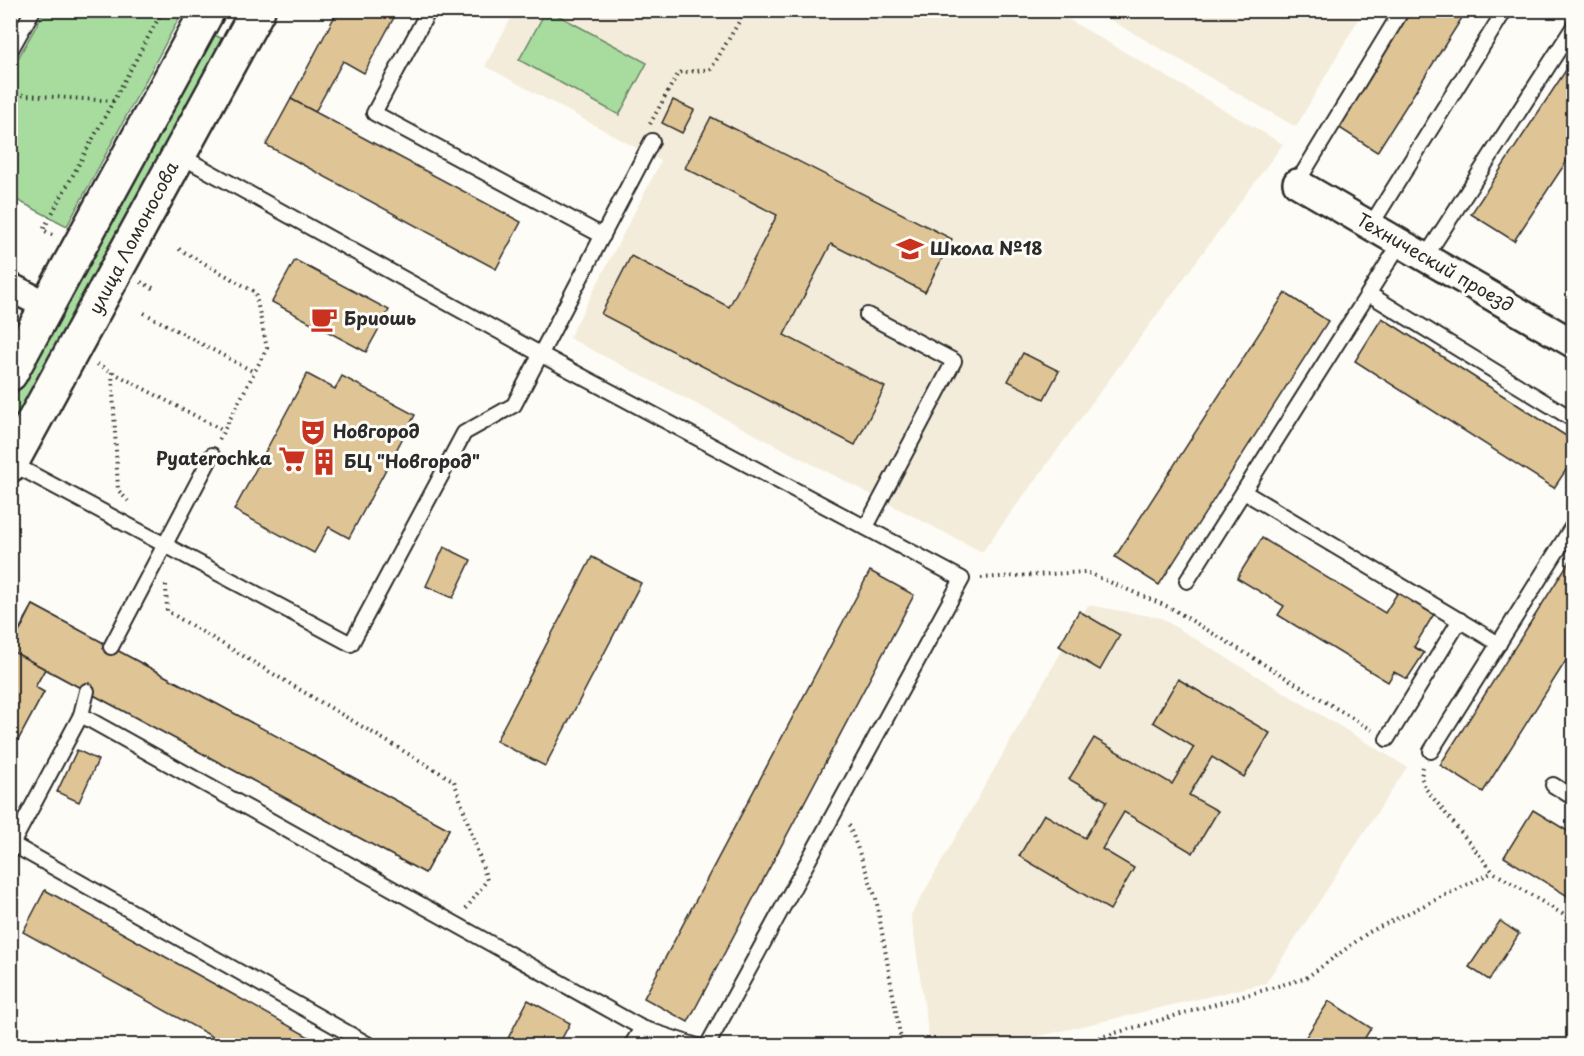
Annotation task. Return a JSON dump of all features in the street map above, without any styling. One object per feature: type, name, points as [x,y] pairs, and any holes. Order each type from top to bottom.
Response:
[{"type":"main road","points":[[10,374],[208,10]]},
{"type":"main road","name":"улица Ломоносова","points":[[11,464],[179,155],[247,14]]},
{"type":"street","name":"Технический проезд","points":[[1297,183],[1574,344]]},
{"type":"street","points":[[10,287],[47,306]]},
{"type":"lane","points":[[10,51],[33,10]]},
{"type":"lane","points":[[429,10],[374,113],[603,236]]},
{"type":"lane","points":[[1297,183],[1402,10]]},
{"type":"lane","points":[[1371,225],[1505,10]]},
{"type":"lane","points":[[1426,256],[1574,26]]},
{"type":"lane","points":[[11,464],[351,644],[464,433],[514,405],[652,141]]},
{"type":"lane","points":[[179,155],[540,354],[962,579],[707,1046]]},
{"type":"lane","points":[[1187,581],[1401,242]]},
{"type":"lane","points":[[1369,294],[1574,420]]},
{"type":"lane","points":[[866,527],[954,361],[867,315]]},
{"type":"lane","points":[[111,647],[212,455]]},
{"type":"lane","points":[[1244,492],[1499,644]]},
{"type":"lane","points":[[1431,751],[1574,525]]},
{"type":"lane","points":[[1387,739],[1460,620]]},
{"type":"lane","points":[[87,691],[81,715],[11,846],[371,1046]]},
{"type":"lane","points":[[81,715],[457,922],[642,1028],[697,1046]]},
{"type":"lane","points":[[1553,785],[1574,798]]},
{"type":"lane","points":[[631,1046],[642,1028]]},
{"type":"path","points":[[43,230],[163,10]]},
{"type":"path","points":[[652,141],[650,121],[678,72],[711,69],[747,10]]},
{"type":"path","points":[[10,94],[114,101]]},
{"type":"path","points":[[179,249],[255,292],[267,348],[212,455]]},
{"type":"path","points":[[144,313],[255,372]]},
{"type":"path","points":[[73,351],[224,431]]},
{"type":"path","points":[[112,372],[118,490],[132,506]]},
{"type":"path","points":[[165,545],[167,611],[454,781],[487,880],[457,922]]},
{"type":"path","points":[[962,579],[1086,572],[1171,608],[1387,739]]},
{"type":"path","points":[[1431,751],[1421,777],[1426,789],[1493,872],[1574,921]]},
{"type":"path","points":[[840,801],[876,898],[902,1046]]},
{"type":"path","points":[[1070,1046],[1306,978],[1369,932],[1493,872]]},
{"type":"shaded area","name":"Школа №18","points":[[515,11],[1054,11],[1283,144],[982,552],[569,338],[661,161],[485,66]]},
{"type":"shaded area","points":[[1095,11],[1363,11],[1296,127]]},
{"type":"shaded area","points":[[1088,605],[1161,618],[1407,767],[1266,983],[1002,1045],[930,1045],[911,915]]},
{"type":"green space","points":[[45,10],[183,11],[67,226],[11,197],[11,71]]},
{"type":"green space","points":[[546,11],[550,11],[647,63],[619,115],[519,60]]},
{"type":"green space","points":[[213,34],[226,41],[11,436],[11,404]]},
{"type":"building","points":[[338,10],[398,10],[364,73],[343,61],[315,112],[291,99]]},
{"type":"building","points":[[1408,10],[1467,10],[1377,152],[1335,125]]},
{"type":"building","points":[[1574,58],[1574,150],[1514,241],[1471,214]]},
{"type":"building","points":[[291,99],[521,222],[496,269],[266,145]]},
{"type":"building","points":[[673,100],[694,110],[682,133],[662,123]]},
{"type":"building","points":[[711,117],[952,239],[925,292],[831,244],[784,335],[885,387],[855,445],[601,314],[631,256],[729,307],[777,215],[685,168]]},
{"type":"building","points":[[295,260],[389,310],[366,352],[272,302]]},
{"type":"building","points":[[1285,293],[1328,321],[1159,585],[1115,557]]},
{"type":"building","points":[[1382,318],[1574,441],[1574,458],[1554,488],[1355,361]]},
{"type":"building","points":[[1023,353],[1059,371],[1044,399],[1008,381]]},
{"type":"building","name":"БЦ \"Новгород\"","points":[[307,374],[335,389],[342,376],[415,415],[349,538],[329,527],[314,553],[234,510]]},
{"type":"building","points":[[1262,538],[1385,613],[1398,592],[1434,614],[1414,647],[1424,653],[1407,679],[1394,672],[1388,682],[1278,615],[1284,606],[1237,578]]},
{"type":"building","points":[[444,547],[471,560],[453,598],[426,586]]},
{"type":"building","points":[[1574,554],[1574,648],[1483,792],[1440,765]]},
{"type":"building","points":[[592,557],[641,583],[545,766],[496,741]]},
{"type":"building","points":[[870,571],[914,595],[688,1022],[644,998]]},
{"type":"building","points":[[33,605],[449,829],[425,873],[45,669],[35,687],[44,692],[10,755],[10,646]]},
{"type":"building","points":[[33,605],[449,829],[425,873],[10,650]]},
{"type":"building","points":[[1079,611],[1120,635],[1100,670],[1059,646]]},
{"type":"building","points":[[10,650],[45,669],[35,687],[44,692],[10,755]]},
{"type":"building","points":[[1178,679],[1270,733],[1244,777],[1212,757],[1189,795],[1218,811],[1193,853],[1124,812],[1102,849],[1134,868],[1110,910],[1019,856],[1044,814],[1085,838],[1107,801],[1069,779],[1094,738],[1172,784],[1194,747],[1153,722]]},
{"type":"building","points":[[77,750],[98,760],[79,802],[57,792]]},
{"type":"building","points":[[1533,810],[1574,835],[1574,900],[1504,857]]},
{"type":"building","points":[[45,890],[325,1046],[229,1046],[23,932]]},
{"type":"building","points":[[1500,921],[1519,934],[1489,980],[1469,967]]},
{"type":"building","points":[[528,1000],[570,1023],[558,1046],[504,1046]]},
{"type":"building","points":[[1329,1001],[1371,1028],[1360,1046],[1300,1046]]},
{"type":"place","name":"Школа №18","points":[[910,249]]},
{"type":"place","name":"Бриошь","points":[[324,319]]},
{"type":"place","name":"Новгород","points":[[313,432]]},
{"type":"place","name":"Pyaterochka","points":[[292,459]]},
{"type":"place","name":"БЦ \"Новгород\"","points":[[324,462]]}]
